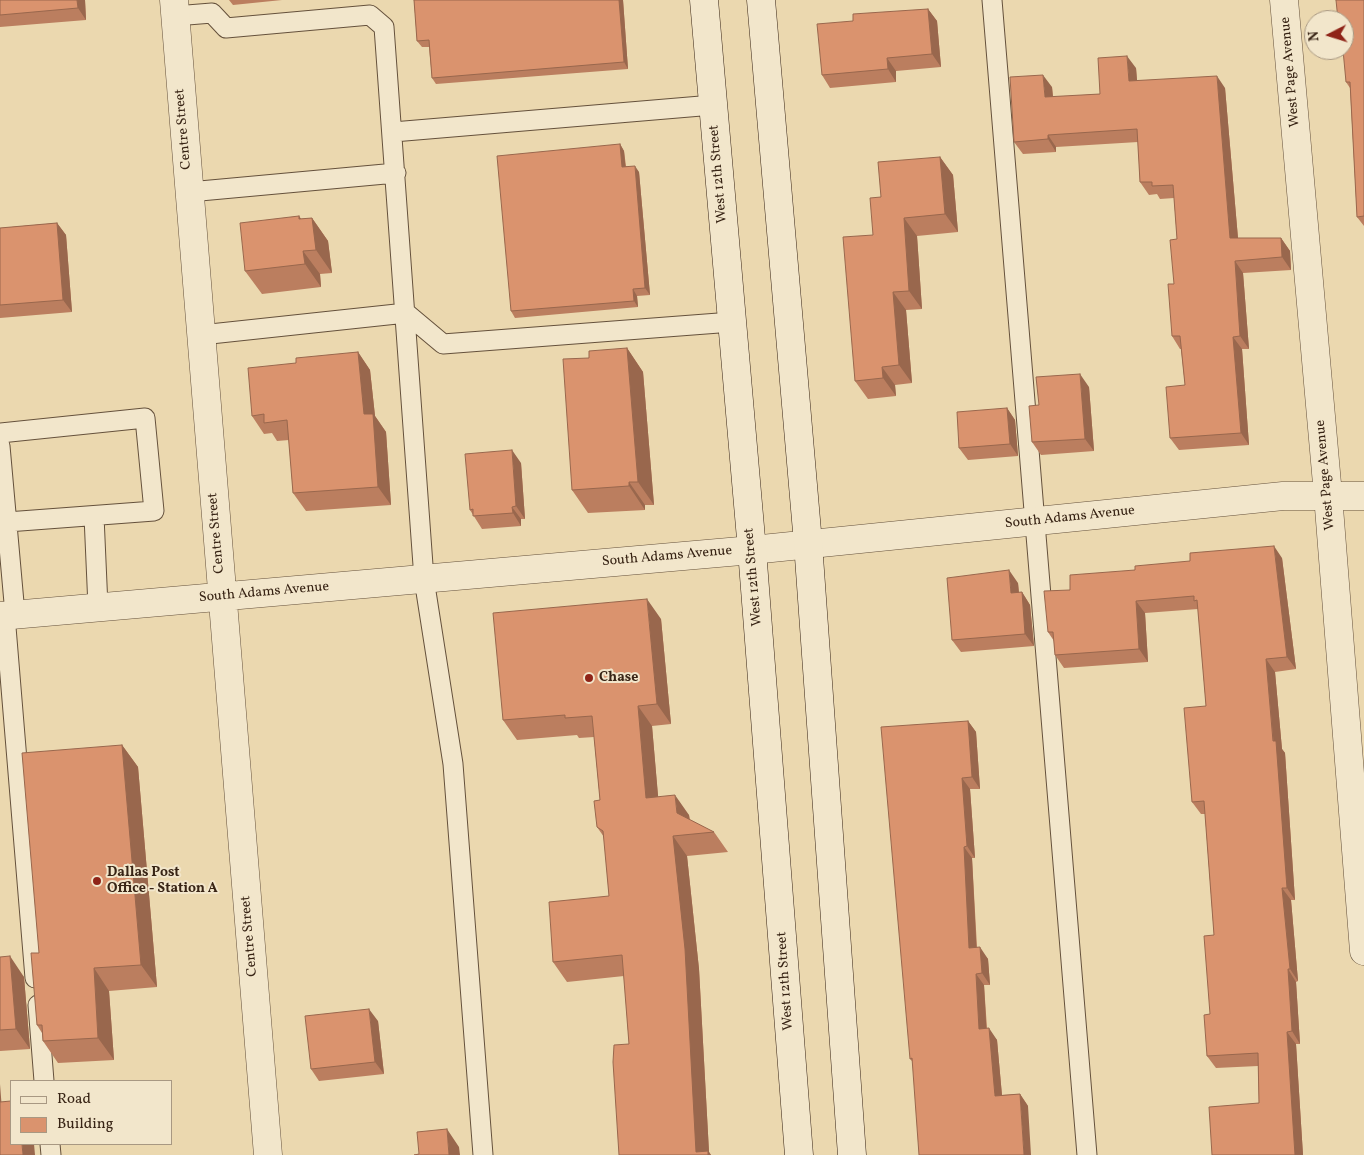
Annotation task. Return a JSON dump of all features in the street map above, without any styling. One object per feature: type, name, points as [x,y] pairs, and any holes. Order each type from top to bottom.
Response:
[{"type":"street","name":"West 12th Street","points":[[704,0],[752,550],[799,1155]]},
{"type":"street","points":[[761,0],[808,543],[852,1155]]},
{"type":"street","name":"West Page Avenue","points":[[1284,0],[1328,494],[1364,951]]},
{"type":"street","name":"Centre Street","points":[[174,8],[268,1155]]},
{"type":"street","name":"South Adams Avenue","points":[[7,615],[752,550],[1283,496],[1328,494],[1364,496]]},
{"type":"lane","points":[[992,0],[1087,1155]]},
{"type":"lane","points":[[174,8],[212,13],[226,28],[370,15],[384,27],[424,578],[453,764],[483,1155]]},
{"type":"lane","points":[[393,132],[714,106]]},
{"type":"lane","points":[[189,192],[396,173]]},
{"type":"lane","points":[[201,335],[406,313],[443,344],[732,322]]},
{"type":"lane","points":[[0,433],[146,418],[154,512],[7,522]]},
{"type":"lane","points":[[0,446],[7,522],[7,615],[44,1080]]},
{"type":"lane","points":[[94,516],[98,607]]},
{"type":"building","points":[[0,0],[77,0],[78,8],[0,15]]},
{"type":"building","points":[[414,0],[619,0],[624,62],[432,78],[429,40],[417,41]]},
{"type":"building","points":[[1336,0],[1364,0],[1364,216],[1357,217],[1350,82],[1346,82],[1344,60],[1354,60],[1354,10],[1337,10]]},
{"type":"building","points":[[928,9],[932,54],[887,58],[888,69],[822,75],[817,24],[853,21],[853,14]]},
{"type":"building","points":[[1127,56],[1129,81],[1217,76],[1230,238],[1281,238],[1282,257],[1235,261],[1240,336],[1233,337],[1241,433],[1170,438],[1166,387],[1185,385],[1180,336],[1172,336],[1168,284],[1174,284],[1170,240],[1177,239],[1173,185],[1152,186],[1152,182],[1140,182],[1137,129],[1048,135],[1048,139],[1014,142],[1010,77],[1043,75],[1045,97],[1100,94],[1098,58]]},
{"type":"building","points":[[620,144],[622,167],[635,166],[645,288],[633,289],[634,301],[511,311],[497,156]]},
{"type":"building","points":[[940,157],[945,214],[904,218],[909,291],[893,292],[899,365],[882,367],[883,378],[855,381],[843,237],[873,235],[870,198],[881,197],[878,162]]},
{"type":"building","points":[[299,216],[299,219],[312,218],[316,250],[303,251],[305,264],[245,271],[240,223]]},
{"type":"building","points":[[57,223],[63,300],[0,305],[0,228]]},
{"type":"building","points":[[627,348],[638,482],[629,482],[629,486],[572,490],[563,359],[589,358],[589,351]]},
{"type":"building","points":[[358,352],[364,414],[373,414],[378,487],[293,493],[287,420],[264,423],[264,414],[252,416],[248,368],[296,363],[296,358]]},
{"type":"building","points":[[1080,374],[1085,439],[1032,442],[1029,406],[1039,405],[1036,377]]},
{"type":"building","points":[[1007,408],[1010,444],[959,448],[957,412]]},
{"type":"building","points":[[512,450],[516,506],[512,507],[513,513],[473,516],[473,509],[470,510],[465,454]]},
{"type":"building","points":[[1274,546],[1287,657],[1266,659],[1273,741],[1276,741],[1287,888],[1282,888],[1290,969],[1288,969],[1292,1031],[1287,1032],[1295,1155],[1212,1155],[1209,1107],[1259,1103],[1258,1053],[1207,1056],[1204,1015],[1210,1014],[1204,936],[1214,935],[1204,801],[1192,802],[1184,708],[1206,706],[1197,600],[1194,601],[1194,596],[1136,601],[1139,649],[1055,655],[1053,632],[1048,632],[1044,591],[1070,590],[1070,575],[1135,570],[1135,566],[1190,561],[1190,553]]},
{"type":"building","points":[[1009,570],[1011,593],[1022,592],[1025,634],[952,640],[947,578]]},
{"type":"building","points":[[647,599],[657,704],[638,706],[646,798],[675,795],[677,813],[714,832],[673,836],[685,949],[696,1152],[708,1151],[708,1155],[619,1155],[613,1062],[614,1045],[629,1044],[622,955],[553,962],[549,902],[609,896],[603,831],[597,827],[594,801],[600,800],[592,716],[565,718],[565,715],[503,720],[493,613]]},
{"type":"building","points":[[968,721],[972,777],[962,778],[967,846],[964,847],[969,948],[980,947],[982,973],[976,974],[979,1029],[989,1028],[995,1096],[1020,1094],[1024,1155],[919,1155],[912,1058],[910,1059],[881,727]]},
{"type":"building","name":"Dallas Post Office - Station A","points":[[122,745],[141,965],[94,968],[98,1038],[43,1041],[42,1025],[37,1025],[31,953],[39,953],[22,753]]},
{"type":"building","points":[[10,956],[16,1029],[0,1030],[0,957]]},
{"type":"building","points":[[369,1009],[375,1062],[311,1069],[305,1016]]},
{"type":"building","points":[[10,1101],[10,1145],[22,1145],[23,1155],[0,1155],[0,1102]]},
{"type":"building","points":[[447,1129],[449,1155],[414,1155],[419,1154],[417,1132]]},
{"type":"place","name":"Chase","points":[[589,678]]},
{"type":"place","name":"Dallas Post Office - Station A","points":[[97,881]]}]
